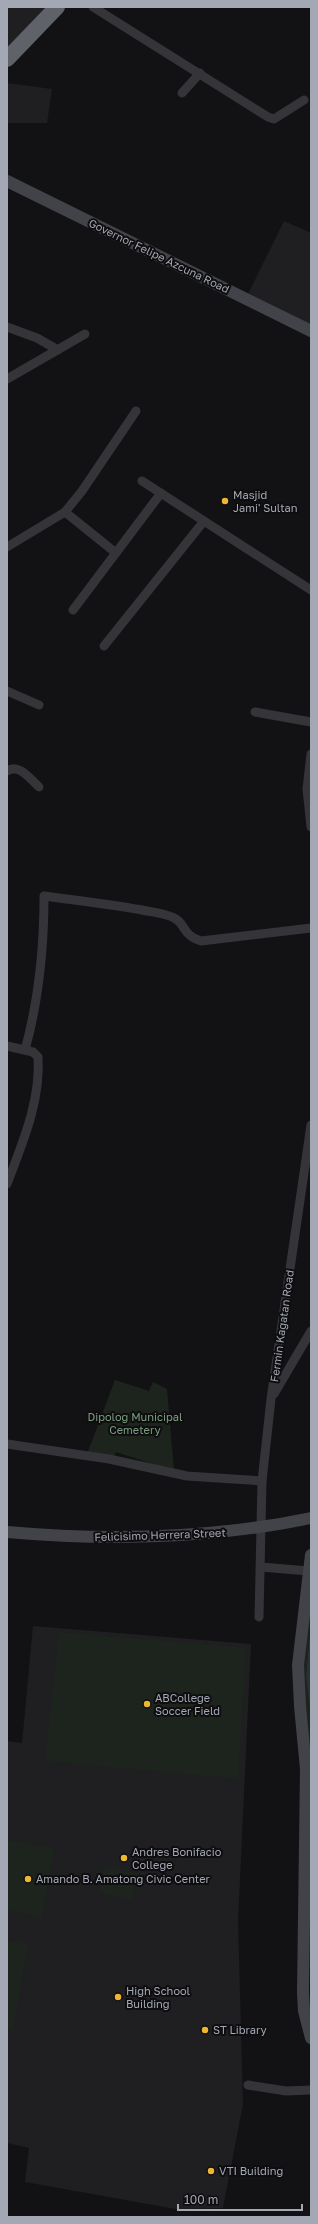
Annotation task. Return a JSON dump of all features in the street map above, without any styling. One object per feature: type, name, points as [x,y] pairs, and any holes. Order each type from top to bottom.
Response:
[{"type":"highway","points":[[7,59],[57,7]]},
{"type":"street","points":[[93,7],[166,55],[200,73],[268,117],[274,119],[304,100]]},
{"type":"street","points":[[182,93],[200,73]]},
{"type":"street","name":"Governor Felipe Azcuna Road","points":[[7,180],[311,331]]},
{"type":"street","points":[[7,327],[37,338],[58,350]]},
{"type":"street","points":[[7,380],[85,334]]},
{"type":"street","points":[[7,547],[65,512],[82,491],[136,412]]},
{"type":"street","points":[[142,481],[311,590]]},
{"type":"street","points":[[73,610],[161,493]]},
{"type":"street","points":[[65,512],[116,553]]},
{"type":"street","points":[[104,646],[204,521]]},
{"type":"street","points":[[7,690],[39,705]]},
{"type":"street","points":[[255,712],[311,722]]},
{"type":"street","points":[[311,754],[307,789],[308,810],[311,827]]},
{"type":"street","points":[[7,771],[13,768],[19,769],[39,787]]},
{"type":"street","points":[[25,1050],[35,1014],[41,971],[44,896],[128,908],[170,916],[179,921],[186,933],[192,938],[201,941],[311,928]]},
{"type":"street","points":[[7,1046],[34,1052],[38,1057],[38,1080],[28,1127],[7,1184]]},
{"type":"street","name":"Fermin Kagatan Road","points":[[259,1617],[262,1481],[271,1398],[311,1125]]},
{"type":"street","points":[[271,1398],[311,1332]]},
{"type":"street","points":[[7,1444],[109,1459],[187,1476],[262,1481]]},
{"type":"street","name":"Felicisimo Herrera Street","points":[[7,1532],[76,1537],[130,1538],[261,1529],[311,1518]]},
{"type":"street","points":[[311,1555],[298,1665],[298,1684],[306,1769],[303,1992],[304,2010],[311,2038]]},
{"type":"street","points":[[261,1567],[308,1571]]},
{"type":"street","points":[[248,2085],[286,2091],[311,2090]]},
{"type":"shaded area","points":[[7,7],[49,7],[7,48]]},
{"type":"shaded area","points":[[7,83],[52,89],[47,123],[7,123]]},
{"type":"shaded area","points":[[284,221],[311,233],[311,327],[247,296]]},
{"type":"shaded area","points":[[311,1620],[311,1719],[306,1676]]},
{"type":"shaded area","name":"Andres Bonifacio College","points":[[33,1626],[251,1644],[238,1921],[243,2104],[223,2208],[176,2209],[25,2182],[29,2148],[7,2143],[7,1741],[22,1743]]},
{"type":"green space","name":"Dipolog Municipal Cemetery","points":[[115,1380],[149,1391],[153,1382],[167,1389],[174,1471],[116,1452],[113,1459],[87,1454]]},
{"type":"green space","points":[[311,1587],[311,1620],[306,1676],[311,1719],[311,1766],[301,1676]]},
{"type":"green space","name":"ABCollege Soccer Field","points":[[59,1632],[246,1648],[238,1779],[45,1761]]},
{"type":"green space","name":"Amando B. Amatong Civic Center","points":[[7,1840],[54,1848],[42,1917],[7,1910]]},
{"type":"green space","points":[[104,1866],[137,1873],[132,1899],[99,1893]]},
{"type":"green space","points":[[7,1940],[28,1944],[13,2030],[7,2029]]},
{"type":"place","name":"Masjid Jami' Sultan","points":[[225,501]]},
{"type":"place","name":"ABCollege Soccer Field","points":[[147,1704]]},
{"type":"place","name":"Andres Bonifacio College","points":[[124,1858]]},
{"type":"place","name":"Amando B. Amatong Civic Center","points":[[28,1879]]},
{"type":"place","name":"High School Building","points":[[118,1997]]},
{"type":"place","name":"ST Library","points":[[205,2030]]},
{"type":"place","name":"VTI Building","points":[[211,2171]]}]
